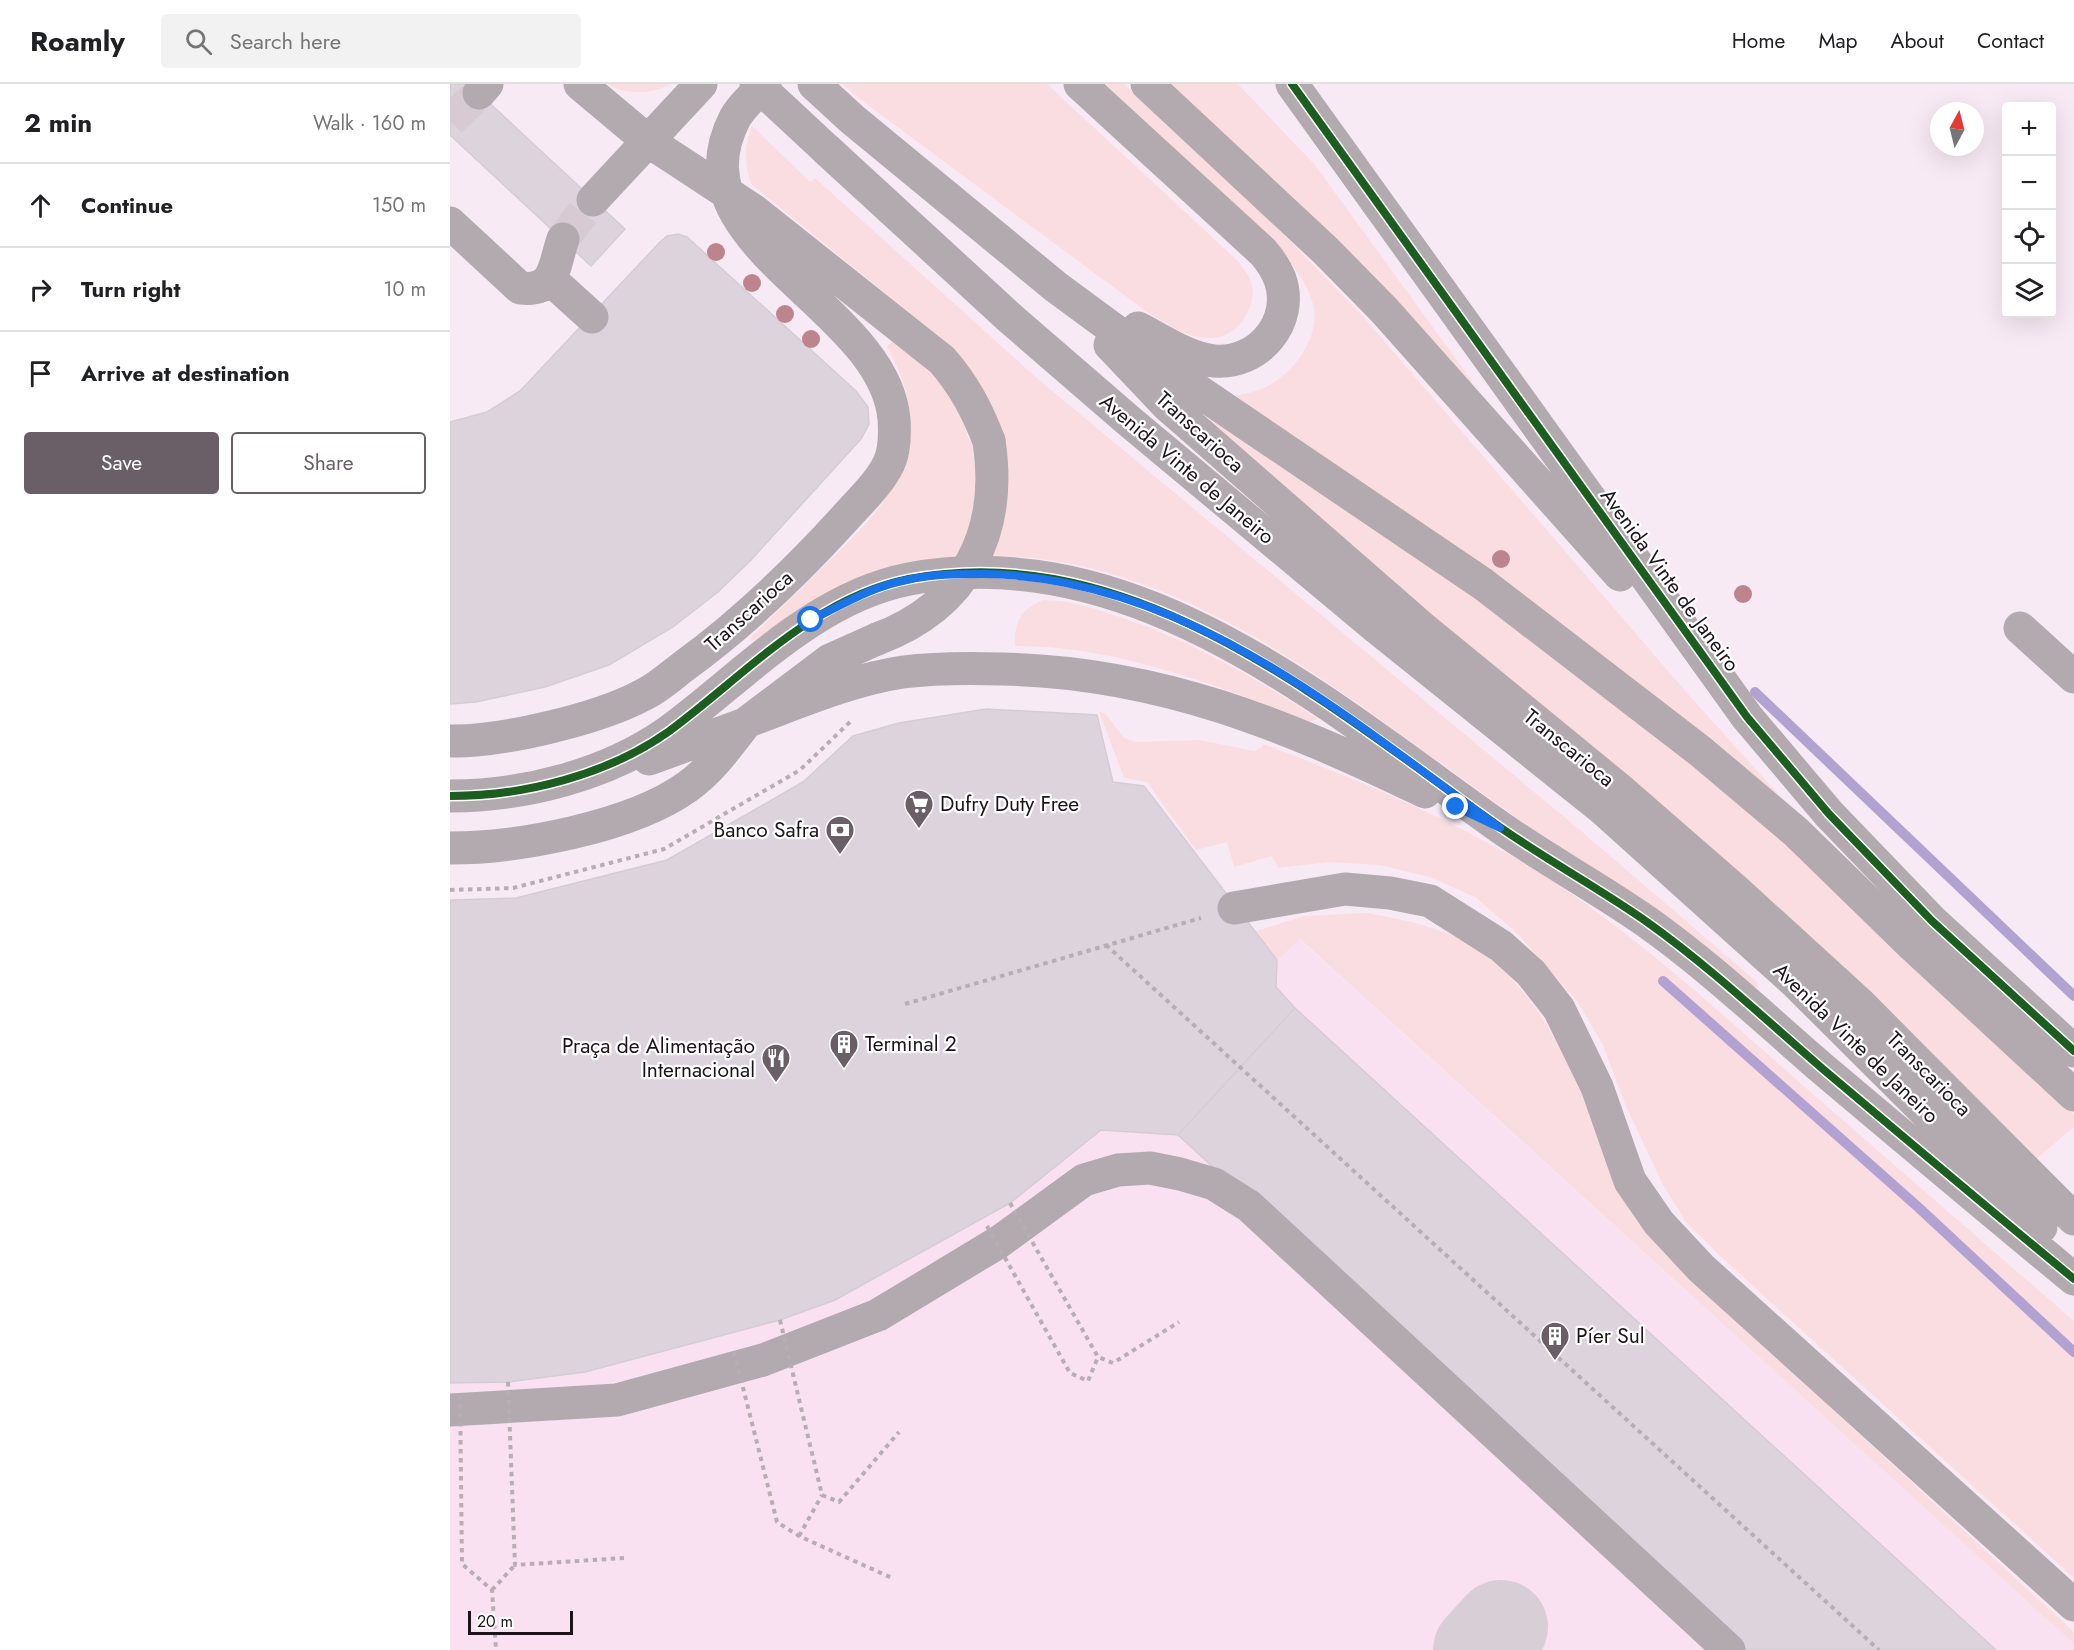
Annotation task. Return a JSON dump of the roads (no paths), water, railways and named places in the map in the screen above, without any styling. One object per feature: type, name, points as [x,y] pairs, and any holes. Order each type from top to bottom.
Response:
[{"type":"street","points":[[450,848],[538,840],[613,820],[656,805],[687,787],[727,748],[748,722],[830,660],[903,629],[923,616],[957,584],[981,547],[991,512],[993,464],[989,441],[960,380],[942,360],[815,257],[724,188],[648,141],[580,84]]},
{"type":"street","points":[[593,200],[701,84]]},
{"type":"street","name":"Avenida Vinte de Janeiro","points":[[756,84],[1011,319],[1129,421],[1376,627],[1622,825],[1796,982],[2074,1261]]},
{"type":"street","name":"Transcarioca","points":[[450,741],[527,733],[644,695],[730,633],[823,543],[874,486],[889,464],[895,444],[894,416],[886,388],[869,357],[822,305],[749,235],[724,188],[723,162],[736,116],[765,84]]},
{"type":"street","name":"Transcarioca","points":[[814,84],[852,119],[1056,287],[1185,382],[1483,584],[1700,751],[1796,832],[1912,945],[2074,1095]]},
{"type":"street","name":"Transcarioca","points":[[1056,287],[1194,356],[1214,361],[1236,360],[1255,353],[1276,330],[1282,298],[1281,281],[1263,252],[1080,84]]},
{"type":"street","points":[[1147,84],[1325,250],[1384,310],[1747,717]]},
{"type":"street","name":"Avenida Vinte de Janeiro","points":[[1294,89],[1569,474],[1747,717],[1829,814],[1932,921],[2074,1051]]},
{"type":"street","points":[[450,223],[520,288],[540,287],[550,279],[562,239]]},
{"type":"street","points":[[550,279],[592,316]]},
{"type":"street","name":"Transcarioca","points":[[1056,287],[1167,405],[1420,626],[1620,789],[1851,996],[2074,1219]]},
{"type":"street","points":[[450,796],[514,790],[573,777],[621,760],[665,734],[811,620],[886,586],[907,580],[952,574],[1037,577],[1088,588],[1149,606],[1212,633],[1270,666],[1332,707],[1500,828],[1648,923],[2074,1279]]},
{"type":"street","points":[[2020,628],[2074,677]]},
{"type":"street","points":[[450,805],[514,799],[562,789],[627,769],[667,750],[840,687],[902,672],[961,668],[1014,669],[1119,679],[1170,690],[1238,711],[1347,756],[1500,828]]},
{"type":"street","points":[[644,695],[726,686]]},
{"type":"street","points":[[1234,908],[1345,889],[1389,893],[1430,901],[1501,946],[1530,973],[1559,1009],[1596,1087],[1630,1181],[1659,1223],[1701,1268],[2074,1605]]},
{"type":"street","points":[[455,1403],[616,1400],[763,1360],[878,1314],[999,1242],[1084,1180],[1118,1170],[1150,1168],[1214,1184],[1249,1206],[1722,1647]]},
{"type":"waterway","points":[[1755,692],[2074,996]]},
{"type":"waterway","points":[[1663,981],[1918,1207],[2074,1352]]},
{"type":"tunnel","points":[[450,121],[479,93]]},
{"type":"tunnel","points":[[563,239],[593,200]]},
{"type":"place","name":"Dufry Duty Free","points":[[919,830]]},
{"type":"place","name":"Banco Safra","points":[[840,856]]},
{"type":"place","name":"Terminal 2","points":[[844,1070]]},
{"type":"place","name":"Praça de Alimentação Internacional","points":[[776,1084]]},
{"type":"place","name":"Píer Sul","points":[[1555,1362]]}]
